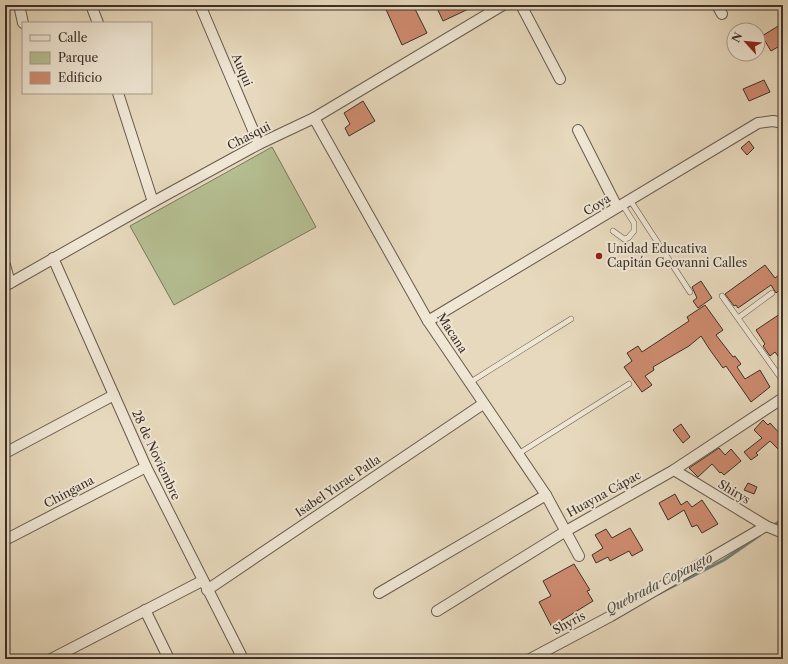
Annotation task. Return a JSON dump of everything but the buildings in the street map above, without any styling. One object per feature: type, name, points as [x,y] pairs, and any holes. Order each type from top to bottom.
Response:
[{"type":"street","points":[[19,5],[23,22]]},
{"type":"street","points":[[91,5],[98,22]]},
{"type":"street","name":"Auqui","points":[[200,5],[259,144]]},
{"type":"street","name":"Chasqui","points":[[8,285],[53,258],[259,144],[314,118],[503,5]]},
{"type":"street","points":[[521,5],[560,79]]},
{"type":"street","points":[[118,94],[153,202]]},
{"type":"street","name":"Macana","points":[[314,118],[428,321],[546,495],[579,556]]},
{"type":"street","name":"Coya","points":[[428,321],[758,123],[773,121],[783,123]]},
{"type":"street","points":[[578,130],[623,204]]},
{"type":"street","name":"28 de Noviembre","points":[[53,258],[146,466],[202,581],[243,659]]},
{"type":"street","points":[[5,265],[8,285]]},
{"type":"street","points":[[5,453],[114,395]]},
{"type":"street","name":"Huayna Cápac","points":[[437,611],[566,531],[674,470],[783,398]]},
{"type":"street","name":"Isabel Yurac Palla","points":[[207,590],[483,404]]},
{"type":"street","name":"Chingana","points":[[5,540],[146,466]]},
{"type":"street","name":"Shirys","points":[[674,470],[766,526],[783,533]]},
{"type":"street","points":[[379,593],[546,495]]},
{"type":"street","name":"Shyris","points":[[530,659],[618,612],[766,526]]},
{"type":"street","points":[[53,658],[202,581]]},
{"type":"street","points":[[145,610],[169,659]]},
{"type":"lane","points":[[613,232],[624,239],[628,238],[634,231],[634,223],[623,204]]},
{"type":"lane","points":[[623,204],[690,292]]},
{"type":"lane","points":[[738,318],[772,293]]},
{"type":"lane","points":[[722,296],[783,381]]},
{"type":"lane","points":[[469,383],[571,319]]},
{"type":"lane","points":[[518,454],[629,384]]},
{"type":"green space","points":[[272,147],[316,227],[174,305],[130,226]]},
{"type":"waterway","name":"Quebrada Copaugto","points":[[773,526],[783,519]]},
{"type":"waterway","name":"Quebrada Copaugto","points":[[658,594],[724,560],[760,535]]},
{"type":"place","name":"Unidad Educativa Capitán Geovanni Calles","points":[[599,256]]}]
